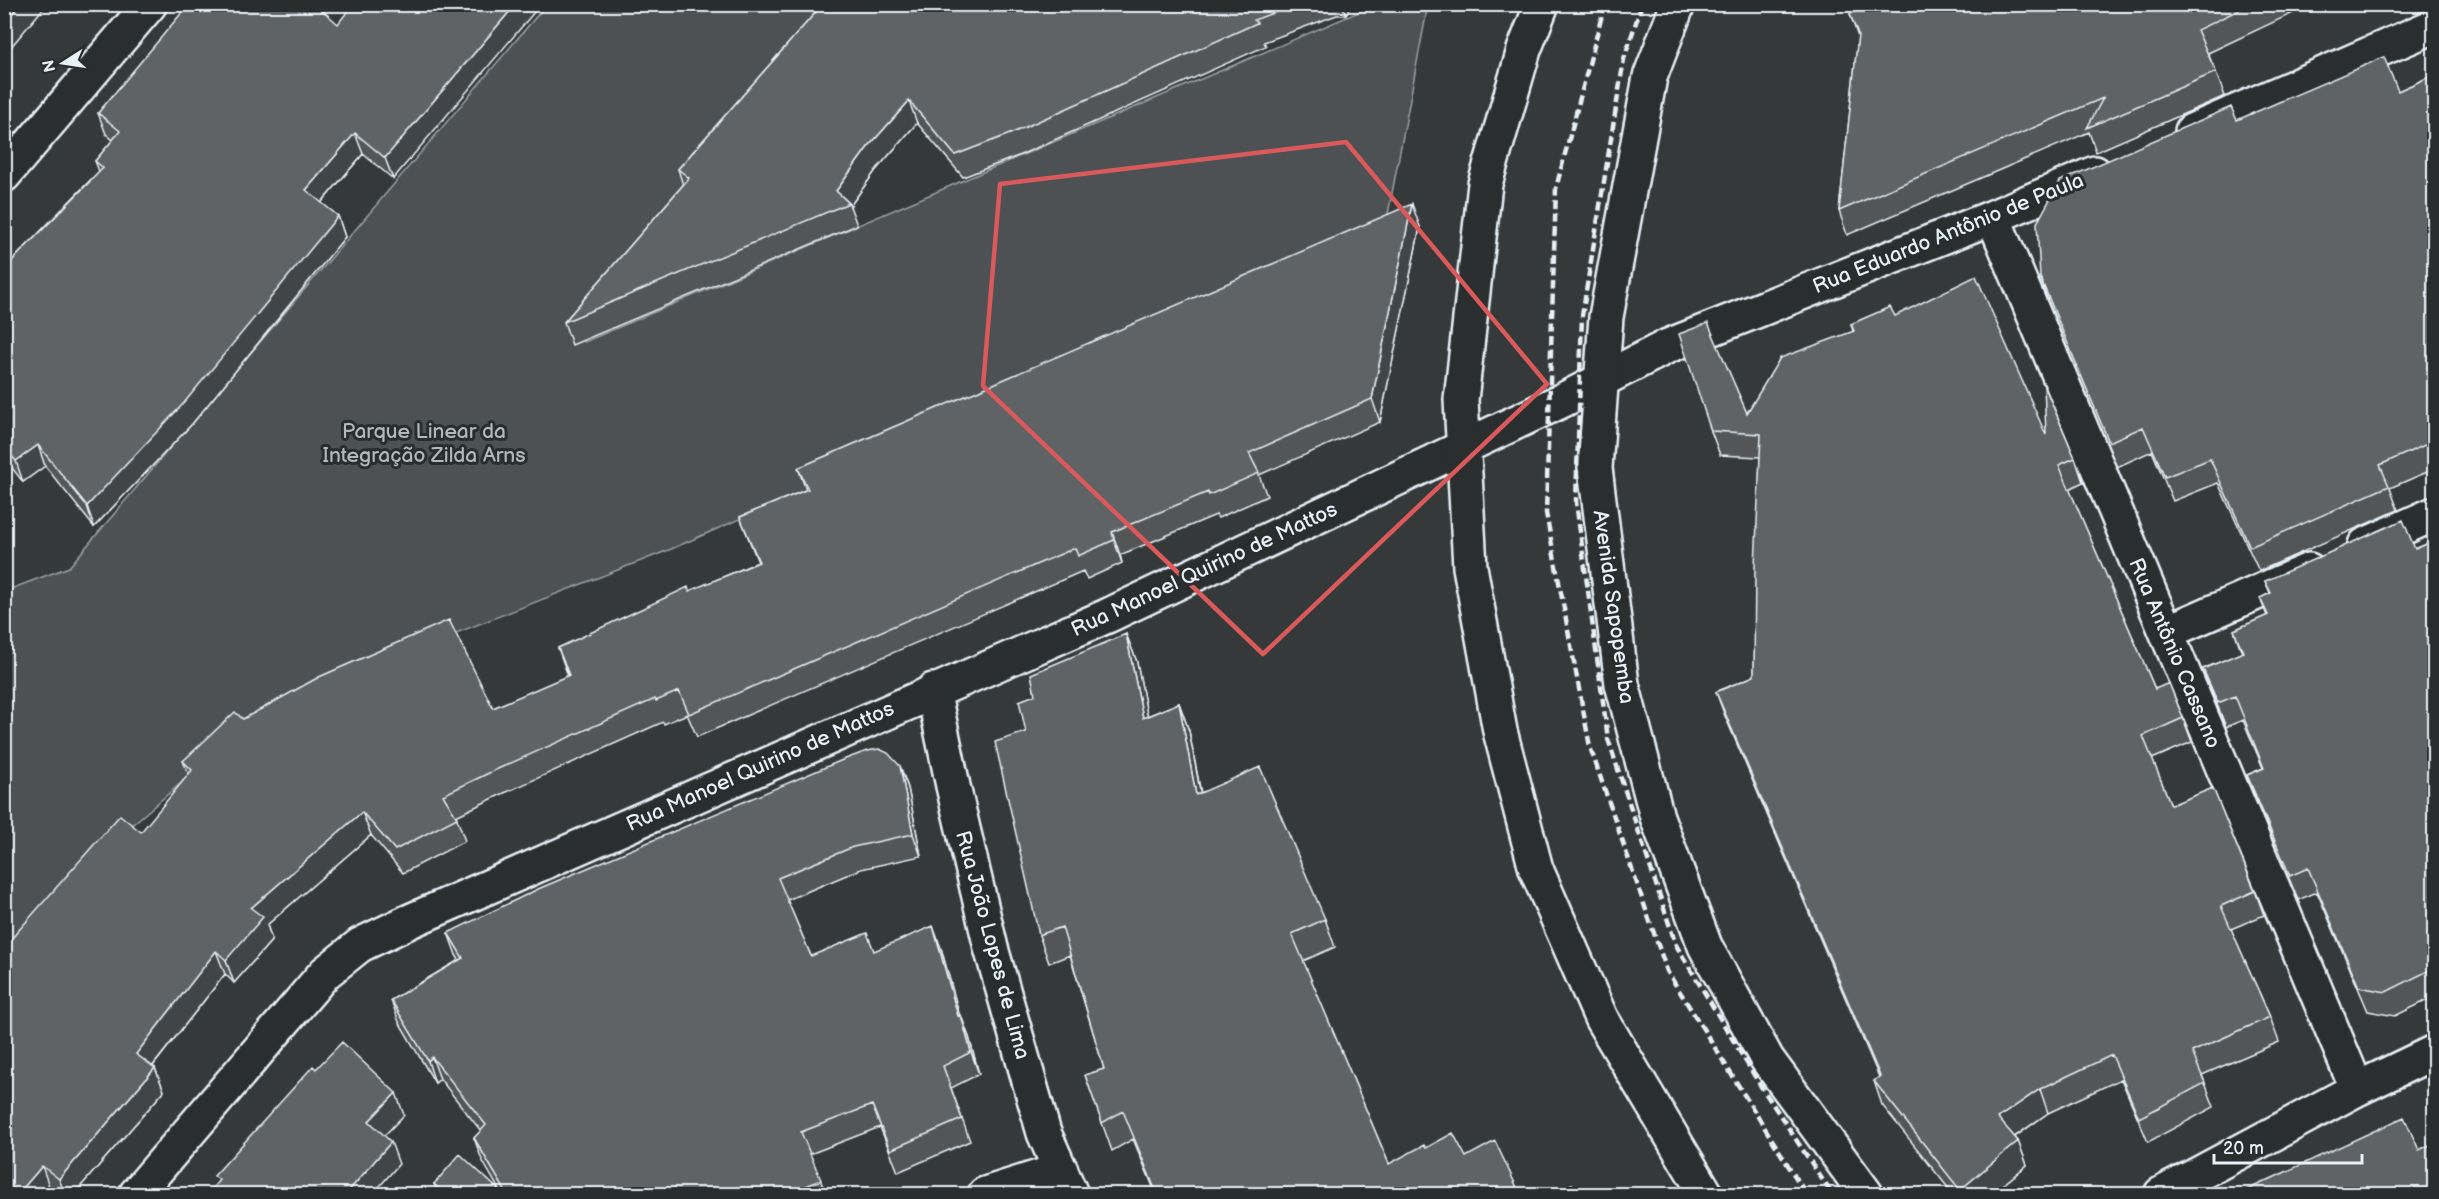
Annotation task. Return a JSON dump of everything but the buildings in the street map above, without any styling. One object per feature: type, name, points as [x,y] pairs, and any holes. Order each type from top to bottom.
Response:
[{"type":"street","points":[[4,175],[150,4]]},
{"type":"street","points":[[1542,4],[1524,50],[1485,184],[1461,400],[1470,567],[1500,731],[1536,869],[1601,1018],[1706,1194]]},
{"type":"street","name":"Avenida Sapopemba","points":[[1678,4],[1647,88],[1607,306],[1595,468],[1622,684],[1657,817],[1705,946],[1767,1059],[1866,1194]]},
{"type":"street","points":[[2166,142],[2434,26]]},
{"type":"street","name":"Rua Eduardo Antônio de Paula","points":[[1464,446],[1668,346],[1993,217],[2122,161]]},
{"type":"street","name":"Rua Antônio Cassano","points":[[1993,217],[2357,1089]]},
{"type":"street","name":"Rua Manoel Quirino de Mattos","points":[[136,1194],[325,973],[360,945],[571,849],[1107,616],[1464,446]]},
{"type":"street","points":[[2167,632],[2434,514]]},
{"type":"street","name":"Rua João Lopes de Lima","points":[[933,690],[991,948],[1044,1133],[1066,1182]]},
{"type":"street","points":[[2161,1194],[2357,1089],[2434,1052]]},
{"type":"street","points":[[985,1194],[1066,1182]]},
{"type":"highlighted area","points":[[1346,142],[1547,384],[1263,654],[983,386],[1000,184]]},
{"type":"green space","name":"Parque Linear da Integração Zilda Arns","points":[[546,5],[842,5],[570,321],[584,342],[1375,5],[1428,5],[1384,235],[669,550],[274,704],[120,835],[5,972],[5,591],[69,567]]},
{"type":"railway","points":[[1605,4],[1556,188],[1546,513],[1590,747],[1667,971],[1806,1194]]},
{"type":"railway","points":[[1642,4],[1624,59],[1582,316],[1576,502],[1608,739],[1676,945],[1760,1085],[1832,1194]]}]
